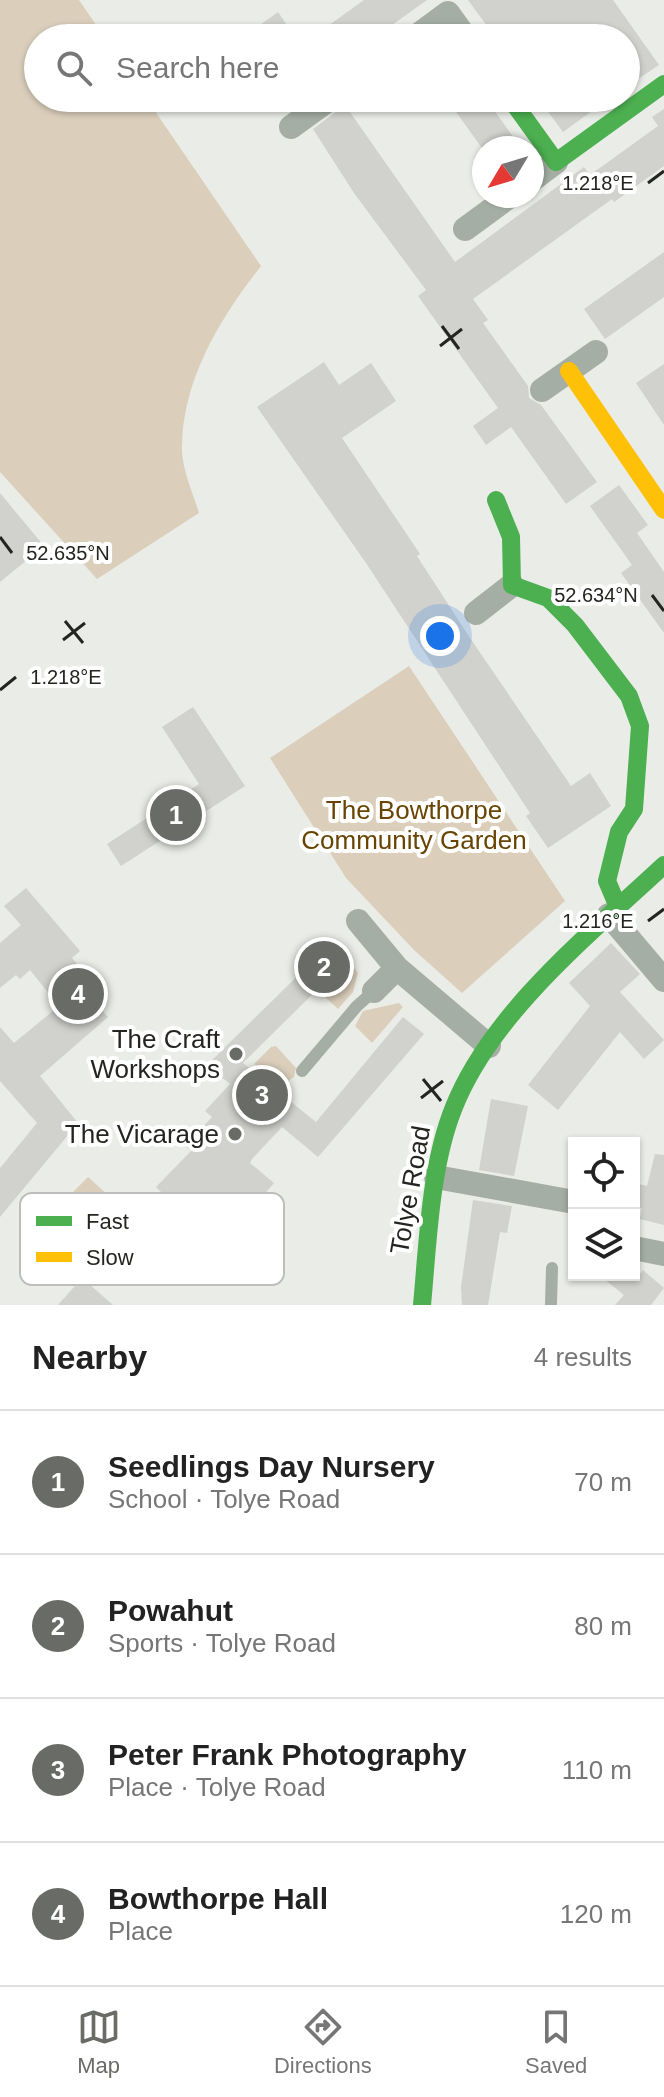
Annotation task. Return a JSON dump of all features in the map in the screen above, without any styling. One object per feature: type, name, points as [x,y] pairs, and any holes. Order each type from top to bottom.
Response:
[{"type":"street","points":[[434,24],[458,7]]},
{"type":"street","points":[[640,101],[664,84]]},
{"type":"street","points":[[291,127],[312,112]]},
{"type":"street","points":[[520,112],[556,162]]},
{"type":"street","points":[[544,171],[625,112]]},
{"type":"street","points":[[465,229],[494,208]]},
{"type":"street","points":[[542,390],[596,352]]},
{"type":"street","points":[[569,371],[664,510]]},
{"type":"street","points":[[496,500],[511,537],[512,585]]},
{"type":"street","points":[[476,613],[512,585]]},
{"type":"street","points":[[512,585],[548,598],[575,625],[629,696],[640,726],[634,809],[619,832],[607,881],[614,911],[664,980]]},
{"type":"street","name":"Tolye Road","points":[[422,1305],[436,1177],[454,1107],[489,1046],[531,989],[664,865]]},
{"type":"street","points":[[358,921],[397,968],[489,1046]]},
{"type":"street","points":[[374,991],[397,968]]},
{"type":"street","points":[[436,1177],[568,1201]]},
{"type":"street","points":[[640,1249],[664,1254]]},
{"type":"lane","points":[[302,1071],[357,1006],[374,991]]},
{"type":"lane","points":[[551,1305],[552,1268]]},
{"type":"green space","points":[[0,0],[79,0],[95,24],[24,24],[24,112],[156,112],[261,266],[218,328],[206,350],[189,397],[182,454],[199,513],[97,579],[0,472]]},
{"type":"green space","name":"The Bowthorpe Community Garden","points":[[409,666],[565,901],[462,993],[414,950],[346,878],[270,758]]},
{"type":"green space","points":[[354,968],[358,973],[353,992],[338,1009],[321,993],[341,973]]},
{"type":"green space","points":[[399,1003],[403,1007],[372,1043],[355,1026],[363,1011]]},
{"type":"green space","points":[[276,1046],[296,1068],[294,1077],[283,1084],[254,1064]]},
{"type":"green space","points":[[88,1177],[106,1193],[72,1193]]},
{"type":"building","points":[[364,0],[427,0],[394,24],[331,24]]},
{"type":"building","points":[[468,0],[613,0],[630,24],[486,24]]},
{"type":"building","points":[[278,12],[286,24],[261,24]]},
{"type":"building","points":[[640,38],[659,65],[640,78]]},
{"type":"building","points":[[664,109],[664,166],[614,202],[612,199],[473,299],[488,320],[483,323],[528,386],[529,398],[541,405],[597,482],[566,504],[511,427],[486,445],[473,426],[498,408],[418,296],[426,290],[354,193],[313,129],[336,112],[350,112],[455,262],[528,208],[544,208],[544,196],[584,167],[590,175],[658,126],[652,117]]},
{"type":"building","points":[[456,112],[495,112],[512,136],[473,136]]},
{"type":"building","points":[[548,112],[591,112],[563,132]]},
{"type":"building","points":[[664,252],[664,297],[605,339],[584,309]]},
{"type":"building","points":[[324,362],[339,385],[371,363],[396,401],[342,438],[420,554],[417,556],[468,635],[571,786],[590,773],[611,806],[548,848],[526,816],[530,813],[366,563],[257,407]]},
{"type":"building","points":[[664,364],[664,425],[636,383]]},
{"type":"building","points":[[619,485],[648,525],[637,533],[664,572],[664,633],[621,573],[632,565],[590,506]]},
{"type":"building","points":[[0,493],[44,546],[0,582]]},
{"type":"building","points":[[193,707],[245,786],[121,866],[107,844],[199,784],[162,727]]},
{"type":"building","points":[[26,888],[80,951],[72,958],[95,985],[86,992],[108,1017],[40,1076],[78,1123],[0,1217],[0,1168],[37,1123],[0,1081],[0,1027],[14,1043],[59,1006],[30,970],[20,979],[16,975],[0,988],[0,943],[21,925],[4,906]]},
{"type":"building","points":[[332,942],[348,959],[243,1063],[316,1122],[403,1017],[424,1034],[318,1157],[282,1127],[250,1163],[274,1183],[265,1193],[162,1193],[156,1187],[191,1151],[185,1146],[212,1117],[205,1111],[230,1084],[207,1065]]},
{"type":"building","points":[[611,943],[640,974],[620,992],[664,1040],[644,1059],[620,1032],[558,1110],[528,1085],[590,1006],[569,983]]},
{"type":"building","points":[[491,1099],[528,1106],[514,1176],[479,1170]]},
{"type":"building","points":[[655,1154],[664,1155],[664,1225],[640,1219],[640,1184],[647,1186]]},
{"type":"building","points":[[473,1200],[512,1206],[507,1233],[500,1232],[488,1305],[462,1305],[461,1287]]},
{"type":"building","points":[[643,1270],[664,1288],[651,1305],[615,1305],[624,1295],[606,1281],[640,1281]]},
{"type":"building","points":[[76,1285],[90,1285],[113,1305],[58,1305]]},
{"type":"traffic: fast","points":[[640,101],[664,84]]},
{"type":"traffic: fast","points":[[520,112],[556,162],[625,112]]},
{"type":"traffic: fast","points":[[496,500],[511,537],[512,585],[548,598],[575,625],[629,696],[640,726],[634,809],[619,832],[607,881],[618,907]]},
{"type":"traffic: fast","points":[[422,1305],[431,1204],[440,1154],[454,1107],[471,1072],[493,1039],[546,976],[664,865]]},
{"type":"traffic: slow","points":[[569,371],[664,510]]},
{"type":"place","name":"Seedlings Day Nursery","points":[[176,815]]},
{"type":"place","name":"Powahut","points":[[324,967]]},
{"type":"place","name":"Bowthorpe Hall","points":[[78,994]]},
{"type":"place","name":"The Craft Workshops","points":[[236,1054]]},
{"type":"place","name":"Peter Frank Photography","points":[[262,1095]]},
{"type":"place","name":"The Vicarage","points":[[235,1134]]}]
